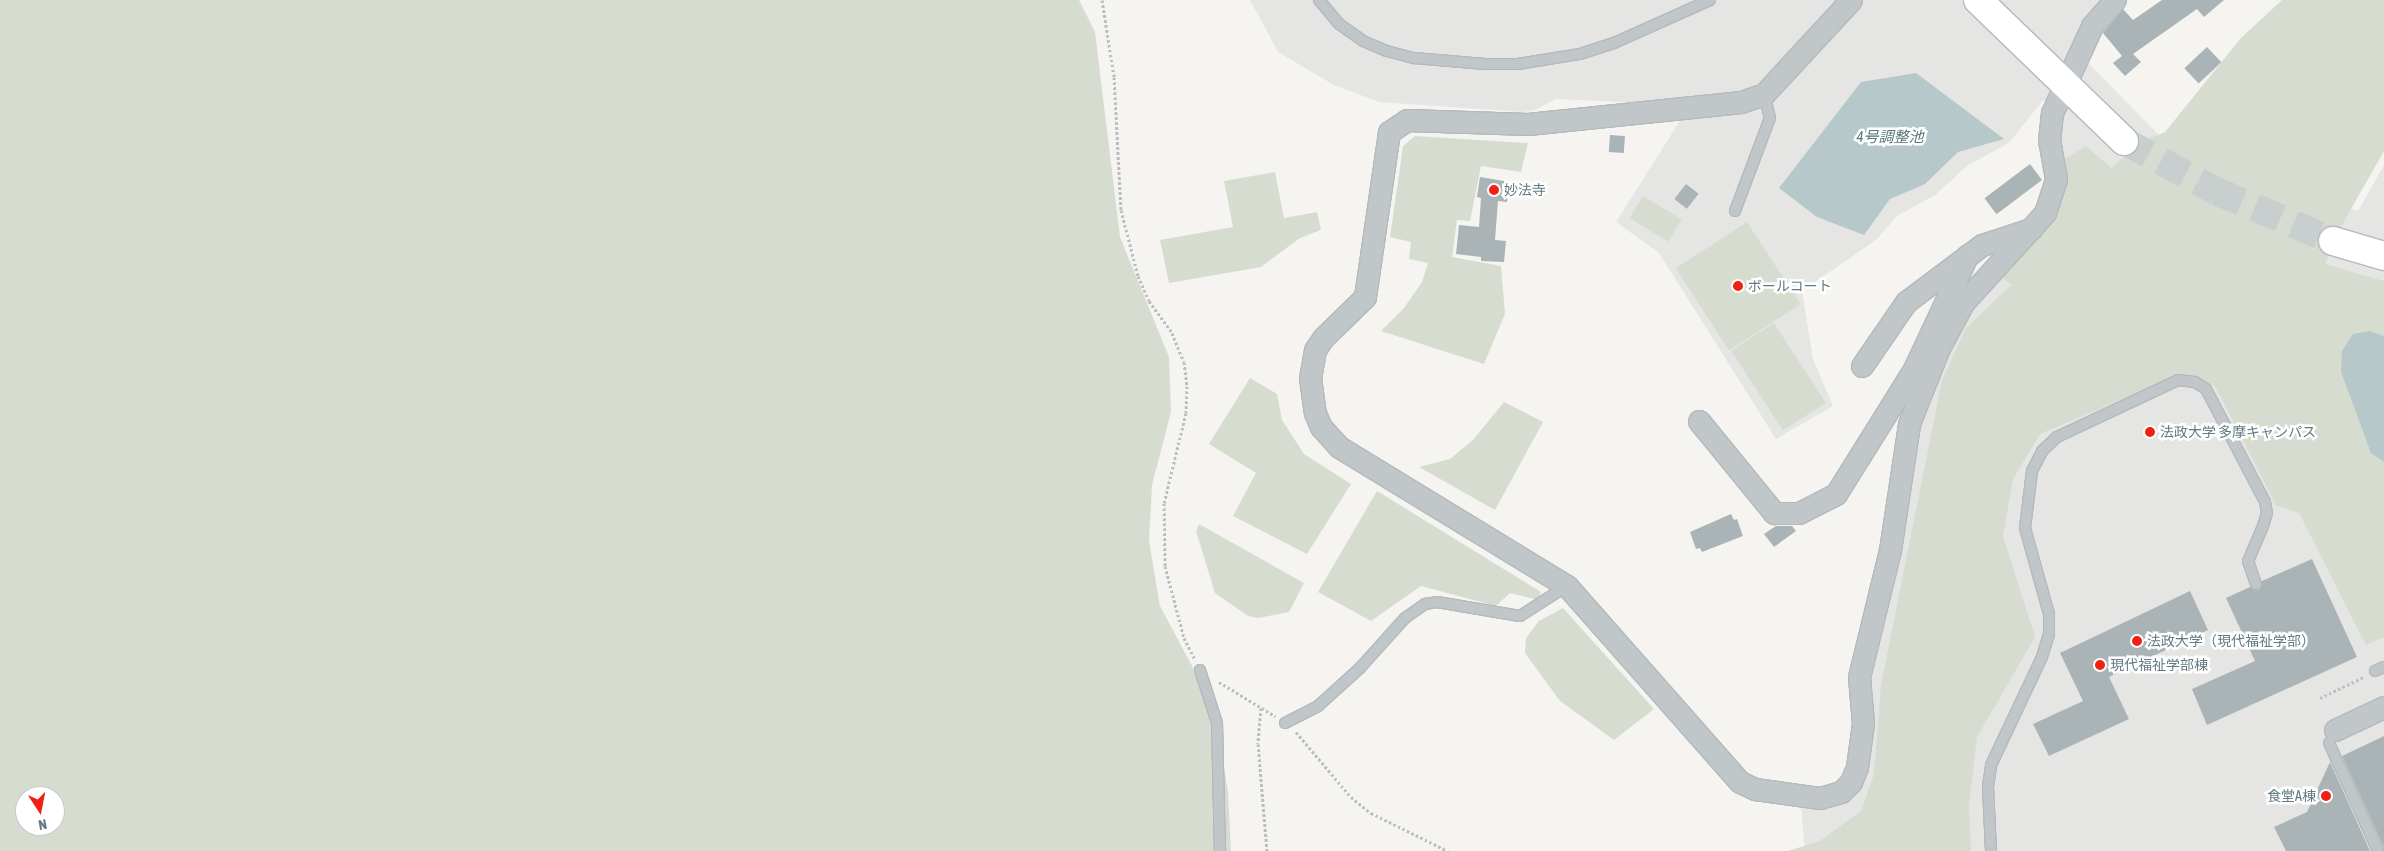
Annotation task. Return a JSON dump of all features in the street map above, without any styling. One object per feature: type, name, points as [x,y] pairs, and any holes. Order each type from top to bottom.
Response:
[{"type":"street","points":[[1851,0],[1764,94],[1741,102],[1528,124],[1407,120],[1389,132],[1368,288],[1359,305],[1331,327],[1315,350],[1310,378],[1315,412],[1321,427],[1339,446],[1567,586],[1740,782],[1755,789],[1820,798],[1841,792],[1851,782],[1857,768],[1863,723],[1858,677],[1894,533],[1909,424],[1921,373],[1967,256]]},
{"type":"street","points":[[1978,0],[2124,141]]},
{"type":"street","points":[[1699,421],[1774,513],[1799,513],[1836,494],[1939,348],[1963,302],[2045,213],[2053,194],[2056,179],[2048,125],[2092,26],[2115,0]]},
{"type":"street","points":[[1862,366],[1906,302],[1982,245],[2032,229]]},
{"type":"street","points":[[2333,241],[2384,256]]},
{"type":"street","points":[[2332,736],[2384,707]]},
{"type":"lane","points":[[1319,0],[1339,24],[1363,41],[1387,51],[1414,58],[1485,64],[1518,64],[1580,54],[1614,43],[1710,0]]},
{"type":"lane","points":[[1735,211],[1770,118],[1764,94]]},
{"type":"lane","points":[[1991,851],[1988,787],[1991,765],[2042,657],[2049,634],[2049,614],[2025,528],[2032,470],[2042,451],[2057,437],[2178,380],[2195,382],[2206,389],[2265,502],[2267,513],[2248,561],[2256,584]]},
{"type":"lane","points":[[1285,722],[1318,706],[1360,668],[1405,618],[1425,604],[1437,602],[1520,616],[1567,586]]},
{"type":"lane","points":[[1200,670],[1217,723],[1220,851]]},
{"type":"lane","points":[[2332,736],[2378,851]]},
{"type":"path","points":[[1102,0],[1114,77],[1121,210],[1149,302],[1172,333],[1184,362],[1187,386],[1186,413],[1164,503],[1165,566],[1184,638],[1200,670],[1285,722],[1304,738],[1351,797],[1371,813],[1448,851]]},
{"type":"path","points":[[2320,698],[2380,669]]},
{"type":"path","points":[[1261,708],[1258,744],[1267,851]]},
{"type":"shaded area","points":[[0,0],[1079,0],[1095,32],[1120,237],[1169,357],[1171,412],[1152,485],[1149,541],[1160,606],[1199,679],[1217,723],[1228,793],[1231,851],[0,851]]},
{"type":"shaded area","points":[[1250,0],[1841,0],[1758,83],[1740,93],[1644,103],[1556,99],[1535,110],[1523,112],[1379,102],[1334,85],[1278,52]]},
{"type":"shaded area","name":"法政大学 多摩キャンパス","points":[[1861,0],[2105,0],[2074,49],[2163,139],[2252,177],[2358,211],[2384,165],[2384,851],[1805,851],[1801,806],[1839,804],[1852,796],[1867,776],[1873,723],[1868,672],[1917,425],[1937,383],[1946,349],[1969,309],[2050,216],[2059,114],[2043,100],[2009,143],[1968,165],[1935,195],[1897,216],[1876,240],[1802,291],[1813,359],[1833,406],[1776,439],[1659,253],[1616,222],[1683,116],[1758,108],[1787,84]]},
{"type":"shaded area","points":[[2282,0],[2384,0],[2384,151],[2338,232],[2325,264],[2384,281],[2384,637],[2366,645],[2299,513],[2276,505],[2215,386],[2193,375],[2176,376],[2040,434],[2013,479],[2003,536],[2035,637],[1977,737],[1969,806],[1971,851],[1788,851],[1820,841],[1861,811],[1874,774],[1881,685],[1942,380],[1966,328],[2011,285],[2000,276],[2057,216],[2064,193],[2062,161],[2086,146],[2111,168],[2142,142],[2165,132],[2241,38]]},
{"type":"shaded area","points":[[1415,136],[1528,143],[1521,172],[1481,166],[1470,221],[1457,220],[1452,257],[1501,266],[1505,314],[1484,364],[1381,331],[1404,308],[1422,282],[1428,263],[1409,259],[1411,242],[1390,237],[1403,146]]},
{"type":"shaded area","points":[[1275,172],[1284,218],[1317,212],[1321,230],[1300,238],[1261,267],[1169,283],[1160,240],[1233,227],[1224,181]]},
{"type":"shaded area","points":[[1643,196],[1682,219],[1668,241],[1630,218]]},
{"type":"shaded area","name":"ボールコート","points":[[1747,222],[1800,304],[1729,350],[1676,268]]},
{"type":"shaded area","points":[[1774,323],[1826,403],[1783,430],[1731,351]]},
{"type":"shaded area","points":[[1250,378],[1277,394],[1282,420],[1304,454],[1351,484],[1307,554],[1233,516],[1256,473],[1209,444]]},
{"type":"shaded area","points":[[1504,402],[1543,422],[1495,510],[1419,467],[1450,459],[1473,440]]},
{"type":"shaded area","points":[[1377,491],[1541,592],[1538,600],[1510,593],[1496,606],[1421,586],[1371,621],[1318,592]]},
{"type":"shaded area","points":[[1199,524],[1304,583],[1289,612],[1258,618],[1248,616],[1215,593],[1196,531]]},
{"type":"shaded area","points":[[1563,608],[1654,709],[1614,740],[1560,701],[1525,653],[1526,638],[1539,621]]},
{"type":"water","name":"4号調整池","points":[[1916,73],[2004,139],[1958,152],[1925,184],[1890,199],[1864,235],[1817,217],[1779,188],[1861,82]]},
{"type":"water","points":[[2370,331],[2384,336],[2384,462],[2371,453],[2341,372],[2342,351],[2353,334]]},
{"type":"building","points":[[2162,0],[2224,0],[2204,17],[2197,9],[2133,54],[2141,62],[2125,76],[2113,63],[2122,56],[2103,33],[2123,9],[2133,20]]},
{"type":"building","points":[[2207,47],[2221,62],[2199,84],[2184,68]]},
{"type":"building","points":[[1610,135],[1625,136],[1624,153],[1609,152]]},
{"type":"building","points":[[2030,164],[2042,180],[1997,214],[1984,198]]},
{"type":"building","points":[[1480,177],[1510,182],[1507,202],[1498,201],[1495,240],[1506,241],[1504,262],[1481,261],[1481,257],[1456,254],[1459,225],[1479,227],[1481,198],[1477,197]]},
{"type":"building","points":[[1686,184],[1699,194],[1687,209],[1674,199]]},
{"type":"building","points":[[1731,514],[1734,520],[1737,519],[1743,536],[1702,552],[1700,548],[1696,549],[1690,532]]},
{"type":"building","points":[[1776,526],[1792,526],[1796,531],[1774,547],[1764,534]]},
{"type":"building","points":[[2312,559],[2357,657],[2207,725],[2192,689],[2255,661],[2226,598],[2250,587],[2259,590],[2262,581]]},
{"type":"building","name":"現代福祉学部棟","points":[[2190,591],[2208,630],[2109,677],[2129,719],[2049,756],[2033,724],[2083,701],[2060,653]]},
{"type":"building","points":[[2384,736],[2384,848],[2342,756]]},
{"type":"building","name":"食堂A棟","points":[[2330,762],[2370,851],[2286,851],[2274,827],[2307,812]]},
{"type":"tunnel","points":[[2124,141],[2216,191],[2333,241]]},
{"type":"place","name":"妙法寺","points":[[1494,190]]},
{"type":"place","name":"ボールコート","points":[[1738,286]]},
{"type":"place","name":"法政大学 多摩キャンパス","points":[[2150,432]]},
{"type":"place","name":"法政大学（現代福祉学部）","points":[[2137,641]]},
{"type":"place","name":"現代福祉学部棟","points":[[2100,665]]},
{"type":"place","name":"食堂A棟","points":[[2326,796]]}]
